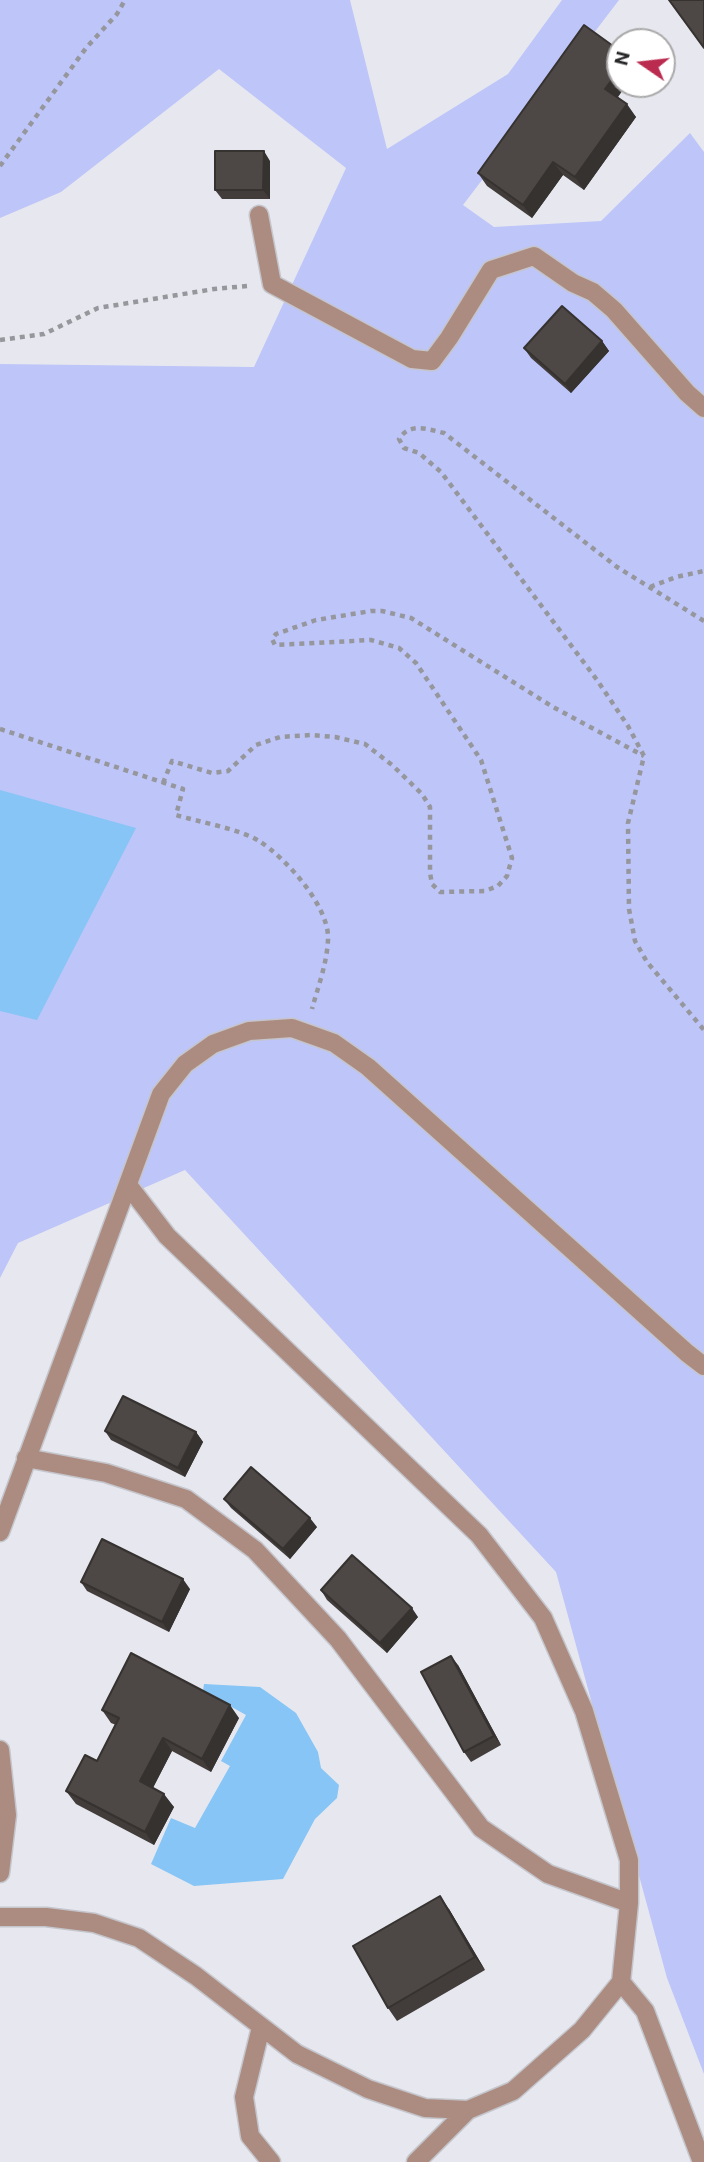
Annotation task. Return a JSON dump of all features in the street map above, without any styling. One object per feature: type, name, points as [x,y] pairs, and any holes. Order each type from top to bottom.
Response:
[{"type":"street","points":[[259,215],[272,284],[412,359],[432,361],[491,270],[534,256],[573,283],[593,292],[614,310],[687,393],[704,408]]},
{"type":"street","points":[[0,1532],[161,1094],[185,1064],[213,1044],[249,1031],[292,1028],[334,1043],[368,1067],[704,1366]]},
{"type":"street","points":[[128,1185],[167,1236],[479,1535],[543,1618],[584,1711],[629,1860],[629,1903],[621,1982],[582,2030],[513,2091],[468,2110],[416,2162]]},
{"type":"street","points":[[26,1458],[106,1473],[186,1499],[255,1550],[338,1639],[481,1828],[548,1874],[629,1903]]},
{"type":"street","points":[[0,1750],[7,1815],[0,1873]]},
{"type":"street","points":[[0,1917],[46,1917],[94,1923],[139,1938],[196,1976],[297,2054],[368,2089],[425,2108],[468,2110]]},
{"type":"street","points":[[621,1982],[645,2011],[702,2162]]},
{"type":"street","points":[[261,2027],[244,2097],[250,2136],[271,2162]]},
{"type":"path","points":[[0,166],[86,48],[117,14],[125,0]]},
{"type":"path","points":[[0,340],[44,334],[98,309],[214,289],[272,284]]},
{"type":"path","points":[[704,621],[617,567],[444,433],[416,427],[404,431],[399,439],[404,448],[419,453],[441,472],[597,680],[628,726],[644,756],[628,824],[629,909],[635,941],[647,962],[704,1030]]},
{"type":"path","points":[[649,587],[704,571]]},
{"type":"path","points":[[163,783],[172,761],[212,773],[228,771],[256,745],[280,737],[335,737],[365,744],[422,794],[430,807],[432,884],[440,892],[485,891],[498,886],[507,876],[512,858],[481,760],[416,663],[399,648],[371,640],[290,646],[275,645],[272,639],[276,634],[316,620],[371,611],[411,618],[553,707],[644,756]]},
{"type":"path","points":[[0,729],[183,789],[176,815],[258,840],[288,865],[321,907],[328,938],[323,968],[305,1033]]},
{"type":"shaded area","points":[[0,0],[350,0],[387,149],[508,74],[562,0],[619,0],[463,205],[494,227],[601,221],[690,133],[704,152],[704,2074],[667,1978],[556,1572],[185,1170],[18,1243],[0,1278],[0,364],[254,367],[346,168],[219,69],[61,192],[0,218]]},
{"type":"shaded area","points":[[0,790],[136,828],[37,1020],[0,1011]]},
{"type":"shaded area","points":[[204,1684],[260,1687],[296,1713],[318,1752],[321,1768],[339,1785],[337,1798],[315,1819],[283,1879],[194,1886],[151,1864],[171,1818],[195,1828],[230,1766],[221,1761],[246,1715],[203,1691]]},
{"type":"building","points":[[669,0],[704,0],[704,48]]},
{"type":"building","points":[[584,25],[606,41],[606,98],[618,98],[627,104],[575,177],[553,162],[523,205],[478,173]]},
{"type":"building","points":[[215,151],[264,151],[263,190],[215,190]]},
{"type":"building","points":[[562,306],[602,341],[565,384],[524,348]]},
{"type":"building","points":[[123,1396],[196,1432],[178,1468],[105,1431]]},
{"type":"building","points":[[251,1467],[310,1518],[283,1549],[224,1499]]},
{"type":"building","points":[[102,1539],[183,1579],[162,1622],[81,1582]]},
{"type":"building","points":[[352,1555],[412,1608],[380,1643],[321,1590]]},
{"type":"building","points":[[131,1653],[230,1705],[202,1759],[163,1738],[140,1781],[164,1794],[145,1832],[66,1791],[85,1755],[97,1761],[119,1718],[102,1710]]},
{"type":"building","points":[[451,1656],[494,1736],[464,1752],[421,1672]]},
{"type":"building","points":[[440,1896],[475,1957],[388,2008],[353,1946]]}]
